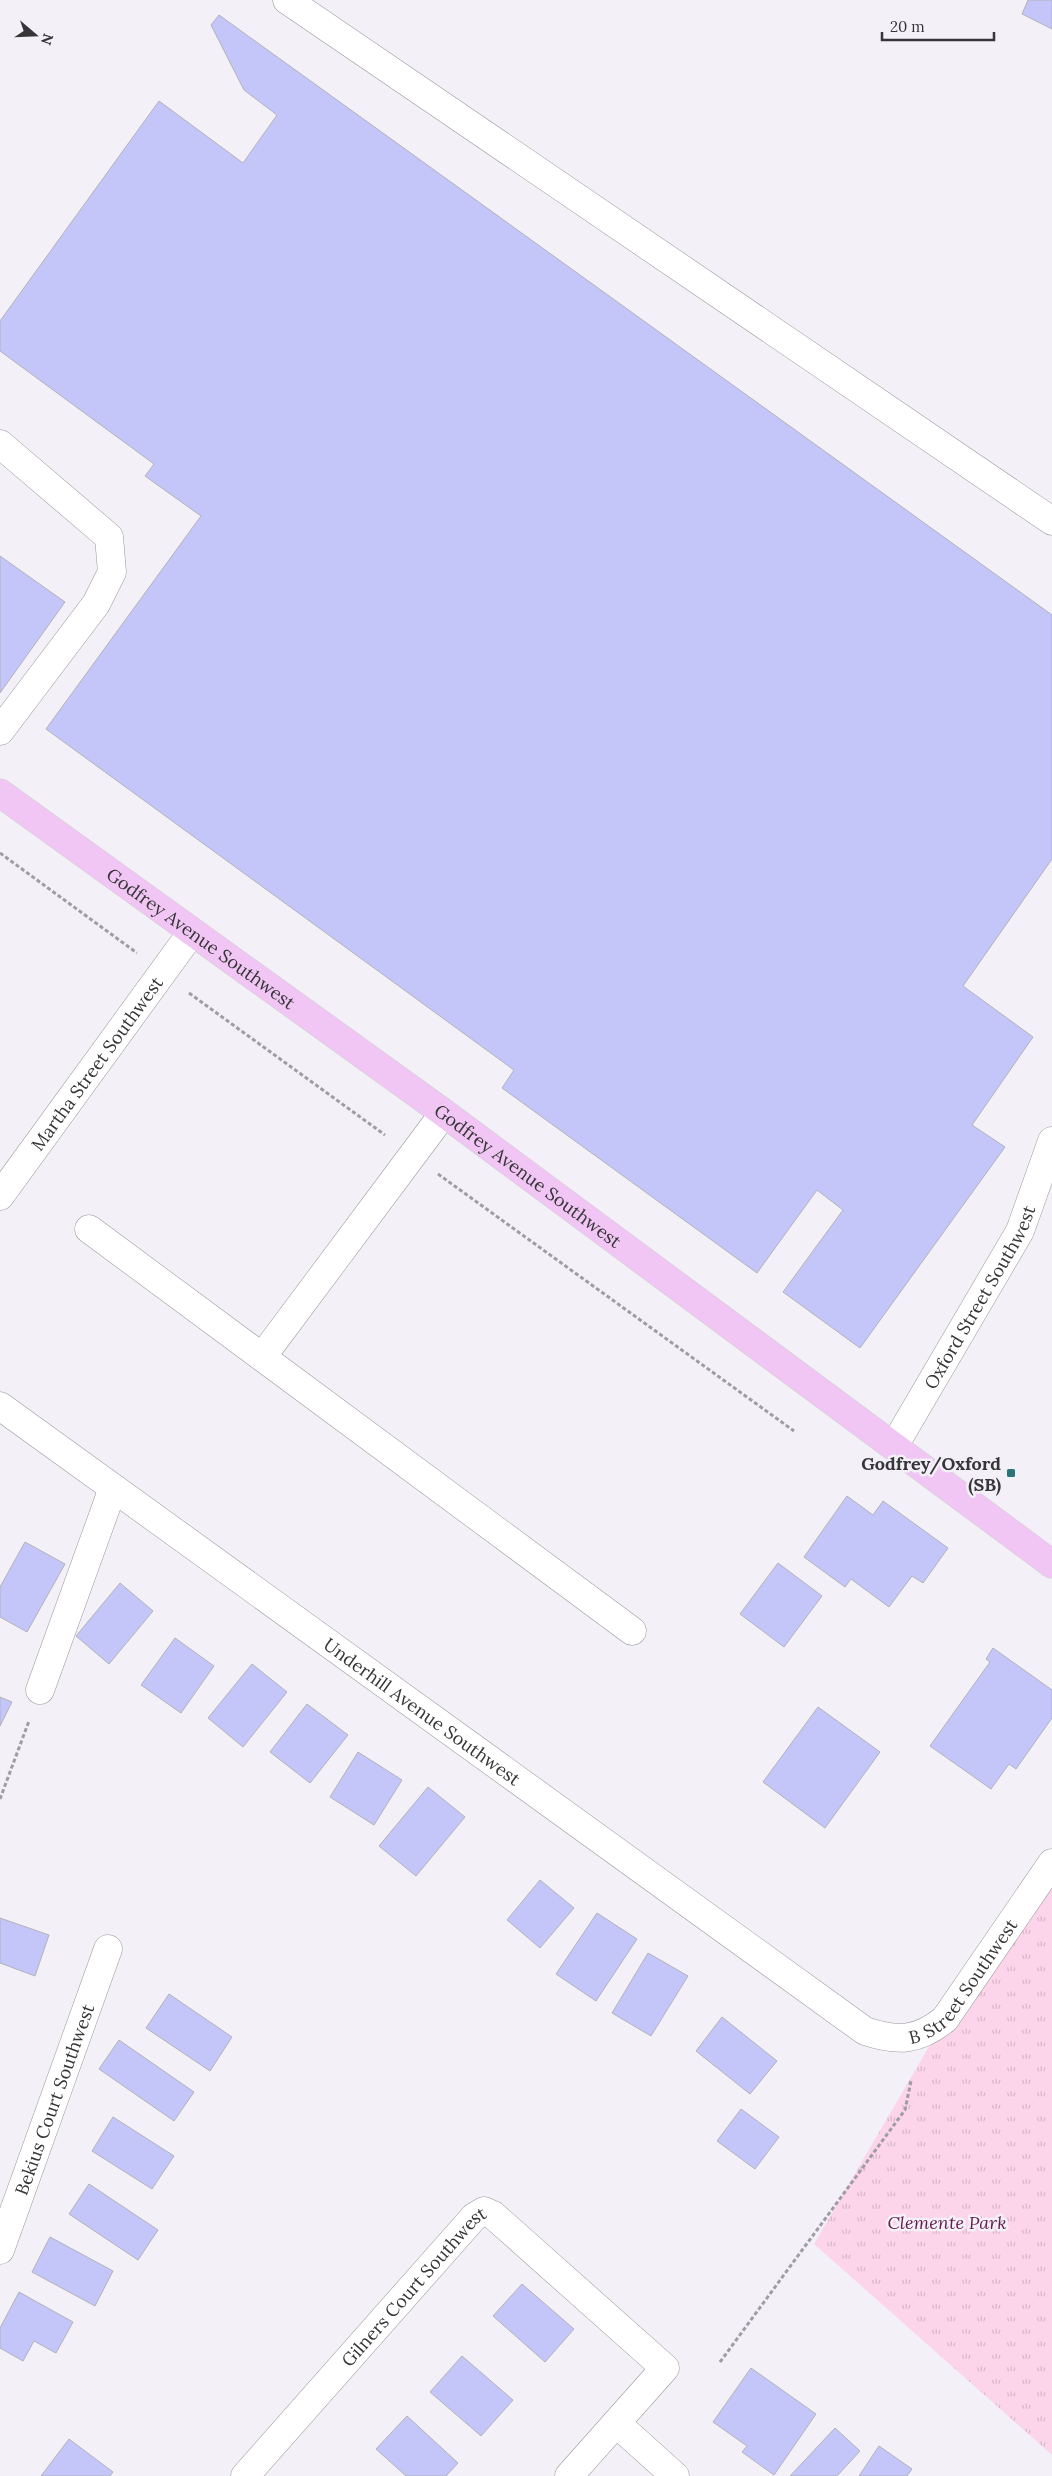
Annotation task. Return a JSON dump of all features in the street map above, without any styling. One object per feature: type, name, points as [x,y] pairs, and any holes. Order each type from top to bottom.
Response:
[{"type":"main road","name":"Godfrey Avenue Southwest","points":[[0,792],[444,1113],[1052,1564]]},
{"type":"street","points":[[287,0],[1052,521]]},
{"type":"street","points":[[0,444],[109,537],[112,572],[96,604],[0,731]]},
{"type":"street","name":"Martha Street Southwest","points":[[0,1196],[192,932]]},
{"type":"street","points":[[262,1357],[444,1113]]},
{"type":"street","name":"Oxford Street Southwest","points":[[894,1446],[1020,1231],[1052,1142]]},
{"type":"street","points":[[90,1229],[632,1631]]},
{"type":"street","name":"Underhill Avenue Southwest","points":[[0,1406],[844,2018]]},
{"type":"street","points":[[40,1690],[113,1488]]},
{"type":"street","name":"B Street Southwest","points":[[844,2018],[865,2031],[886,2038],[906,2038],[929,2032],[945,2019],[1052,1863]]},
{"type":"street","name":"Bekius Court Southwest","points":[[0,2250],[108,1949]]},
{"type":"street","name":"Gilners Court Southwest","points":[[245,2476],[474,2217],[484,2211],[494,2216],[664,2368],[616,2423]]},
{"type":"street","points":[[570,2476],[616,2423],[675,2476]]},
{"type":"path","points":[[0,854],[143,957]]},
{"type":"path","points":[[187,992],[794,1431]]},
{"type":"path","points":[[0,1799],[40,1690]]},
{"type":"path","points":[[720,2362],[905,2110],[911,2081]]},
{"type":"green space","name":"Clemente Park","points":[[1052,1863],[1052,2455],[814,2244],[945,2019]]},
{"type":"building","points":[[1028,0],[1052,0],[1052,29],[1022,14]]},
{"type":"building","points":[[219,15],[1052,615],[1052,859],[963,986],[1033,1037],[972,1125],[1005,1147],[860,1348],[783,1292],[843,1210],[817,1190],[757,1273],[502,1088],[514,1070],[46,729],[201,516],[145,476],[154,464],[0,351],[0,321],[159,101],[243,163],[277,115],[244,90],[211,25]]},
{"type":"building","points":[[0,556],[65,602],[0,693]]},
{"type":"building","points":[[847,1496],[873,1515],[883,1501],[948,1548],[923,1583],[912,1576],[889,1607],[851,1579],[845,1587],[804,1557]]},
{"type":"building","points":[[25,1542],[65,1564],[27,1632],[0,1617],[0,1587]]},
{"type":"building","points":[[778,1563],[822,1596],[784,1647],[740,1614]]},
{"type":"building","points":[[120,1583],[153,1611],[109,1664],[76,1636]]},
{"type":"building","points":[[175,1638],[214,1666],[181,1713],[141,1685]]},
{"type":"building","points":[[993,1648],[1052,1690],[1052,1718],[1016,1769],[1009,1764],[991,1789],[930,1746],[990,1662],[986,1659]]},
{"type":"building","points":[[252,1664],[287,1692],[243,1747],[208,1718]]},
{"type":"building","points":[[0,1697],[12,1702],[0,1726]]},
{"type":"building","points":[[307,1704],[348,1735],[310,1783],[270,1752]]},
{"type":"building","points":[[818,1707],[880,1752],[825,1828],[763,1782]]},
{"type":"building","points":[[358,1752],[402,1780],[374,1825],[330,1797]]},
{"type":"building","points":[[428,1787],[465,1817],[416,1876],[379,1846]]},
{"type":"building","points":[[540,1880],[574,1908],[540,1948],[507,1920]]},
{"type":"building","points":[[597,1913],[637,1939],[596,2001],[556,1974]]},
{"type":"building","points":[[0,1918],[49,1935],[35,1976],[0,1963]]},
{"type":"building","points":[[648,1953],[688,1976],[651,2036],[612,2013]]},
{"type":"building","points":[[169,1994],[232,2037],[210,2071],[146,2028]]},
{"type":"building","points":[[722,2017],[777,2061],[750,2094],[696,2051]]},
{"type":"building","points":[[119,2040],[194,2092],[174,2121],[99,2069]]},
{"type":"building","points":[[741,2109],[779,2137],[755,2169],[717,2141]]},
{"type":"building","points":[[113,2117],[174,2156],[152,2189],[92,2151]]},
{"type":"building","points":[[89,2184],[158,2230],[138,2260],[69,2214]]},
{"type":"building","points":[[50,2237],[113,2271],[95,2306],[32,2272]]},
{"type":"building","points":[[522,2284],[574,2329],[545,2362],[493,2316]]},
{"type":"building","points":[[19,2292],[73,2322],[56,2353],[34,2341],[23,2361],[0,2348],[0,2328]]},
{"type":"building","points":[[462,2356],[513,2400],[481,2436],[430,2392]]},
{"type":"building","points":[[751,2368],[816,2414],[774,2475],[742,2452],[747,2446],[713,2422]]},
{"type":"building","points":[[407,2416],[458,2463],[446,2476],[406,2476],[376,2449]]},
{"type":"building","points":[[835,2428],[860,2451],[837,2476],[790,2476]]},
{"type":"building","points":[[69,2439],[113,2472],[110,2476],[41,2476]]},
{"type":"building","points":[[879,2446],[912,2469],[907,2476],[859,2476]]},
{"type":"place","name":"Godfrey/Oxford (SB)","points":[[1011,1473]]}]
